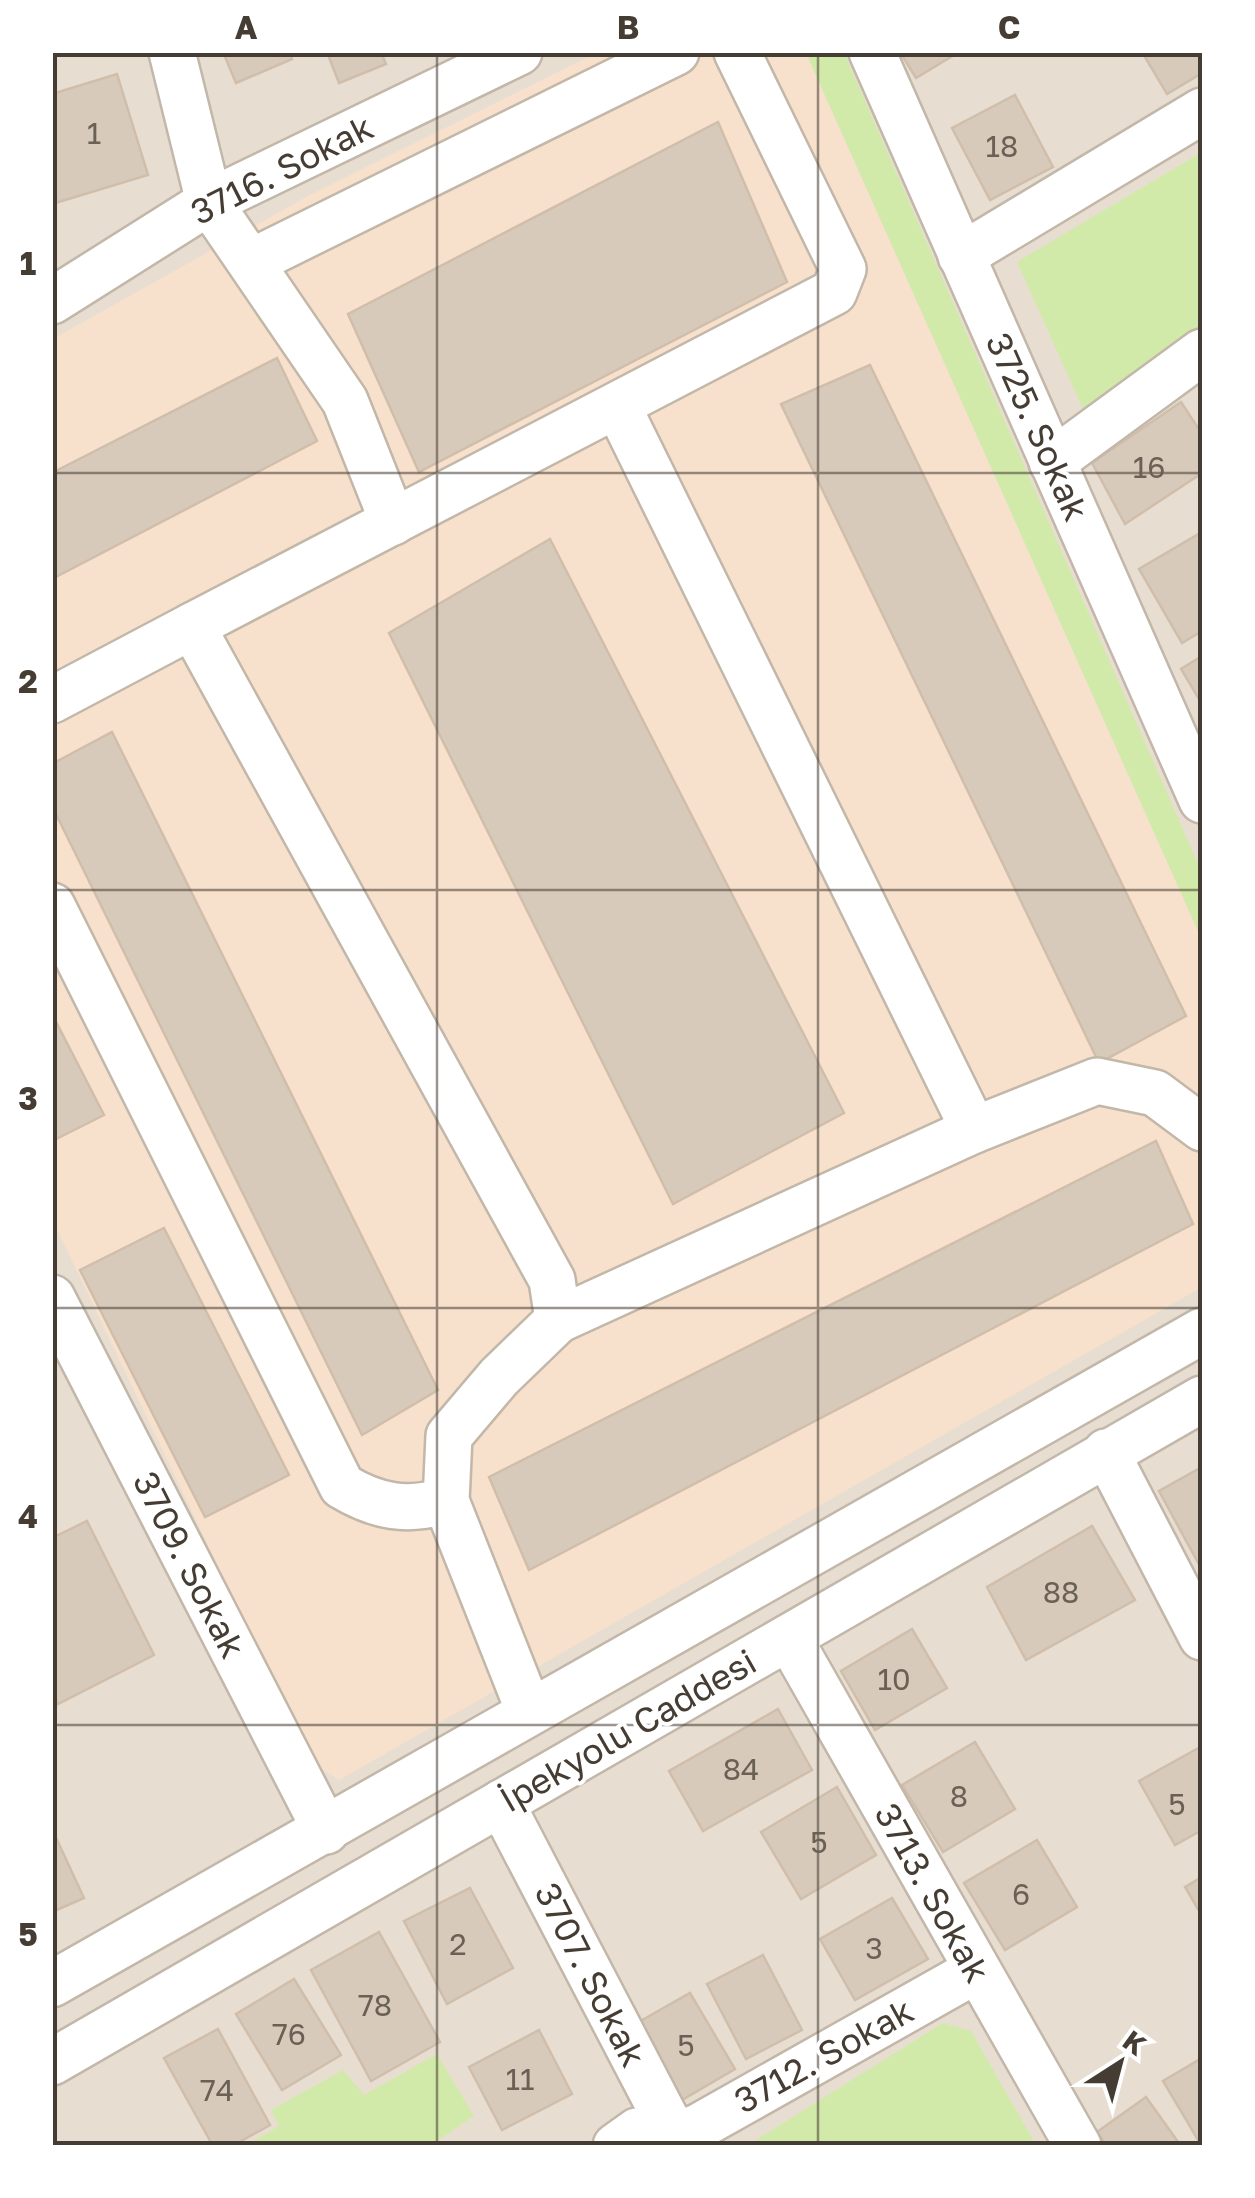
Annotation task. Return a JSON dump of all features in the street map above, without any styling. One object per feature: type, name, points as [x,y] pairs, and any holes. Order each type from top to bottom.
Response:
[{"type":"street","points":[[172,52],[210,202],[344,401],[393,522]]},
{"type":"street","name":"3716. Sokak","points":[[52,301],[210,202],[465,65],[519,52]]},
{"type":"street","points":[[250,262],[676,52]]},
{"type":"street","points":[[52,700],[828,298],[844,268],[737,52]]},
{"type":"street","name":"3725. Sokak","points":[[872,52],[1202,800]]},
{"type":"street","points":[[961,256],[1202,111]]},
{"type":"street","points":[[1052,462],[1202,352]]},
{"type":"street","points":[[618,407],[974,1130]]},
{"type":"street","points":[[192,626],[552,1280],[558,1320]]},
{"type":"street","points":[[52,906],[342,1486],[384,1506],[405,1508],[446,1501]]},
{"type":"street","points":[[529,1711],[446,1501],[450,1436],[499,1377],[558,1320],[974,1130],[1097,1081],[1155,1093],[1202,1128]]},
{"type":"street","name":"3709. Sokak","points":[[52,1298],[326,1831]]},
{"type":"street","points":[[52,1984],[1202,1331]]},
{"type":"street","name":"İpekyolu Caddesi","points":[[52,2062],[1202,1399]]},
{"type":"street","points":[[1106,1452],[1202,1637]]},
{"type":"street","name":"3713. Sokak","points":[[789,1638],[1078,2146]]},
{"type":"street","name":"3707. Sokak","points":[[501,1803],[677,2141]]},
{"type":"street","name":"3712. Sokak","points":[[616,2146],[637,2131],[677,2141],[975,1971]]},
{"type":"shaded area","points":[[52,53],[1202,53],[1202,2145],[53,2145]]},
{"type":"shaded area","points":[[596,53],[806,53],[1202,940],[1202,1287],[339,1780],[312,1762],[53,1221],[53,339],[310,195]]},
{"type":"green space","points":[[806,53],[844,53],[1202,873],[1202,940]]},
{"type":"green space","points":[[1202,152],[1202,327],[1083,409],[1017,262]]},
{"type":"green space","points":[[943,2023],[971,2031],[1036,2145],[748,2145]]},
{"type":"green space","points":[[437,2054],[474,2116],[431,2145],[246,2145],[279,2126],[271,2110],[343,2070],[364,2095]]},
{"type":"building","points":[[223,52],[289,52],[292,59],[236,83]]},
{"type":"building","points":[[327,52],[381,52],[386,64],[339,83]]},
{"type":"building","points":[[900,52],[959,52],[916,78]]},
{"type":"building","points":[[1142,52],[1202,52],[1202,73],[1167,94]]},
{"type":"building","points":[[117,74],[148,175],[52,204],[52,94]]},
{"type":"building","points":[[1015,95],[1053,167],[990,200],[952,128]]},
{"type":"building","points":[[718,122],[787,282],[419,472],[348,314]]},
{"type":"building","points":[[277,358],[317,441],[52,579],[52,473]]},
{"type":"building","points":[[870,365],[1186,1016],[1099,1063],[781,404]]},
{"type":"building","points":[[1181,402],[1202,434],[1202,473],[1125,524],[1092,463]]},
{"type":"building","points":[[1202,532],[1202,631],[1182,643],[1139,569]]},
{"type":"building","points":[[550,539],[844,1113],[673,1204],[389,633]]},
{"type":"building","points":[[1202,656],[1202,704],[1181,669]]},
{"type":"building","points":[[112,732],[438,1390],[362,1435],[52,806],[52,764]]},
{"type":"building","points":[[52,1014],[104,1115],[52,1141]]},
{"type":"building","points":[[1156,1141],[1193,1224],[529,1570],[489,1477]]},
{"type":"building","points":[[164,1228],[289,1475],[205,1517],[80,1270]]},
{"type":"building","points":[[1202,1467],[1202,1570],[1159,1491]]},
{"type":"building","points":[[87,1521],[154,1655],[58,1704],[52,1693],[52,1538]]},
{"type":"building","points":[[1092,1526],[1135,1600],[1026,1660],[987,1587]]},
{"type":"building","points":[[912,1629],[947,1688],[875,1730],[841,1671]]},
{"type":"building","points":[[778,1709],[812,1770],[703,1831],[669,1771]]},
{"type":"building","points":[[975,1742],[1015,1809],[943,1852],[902,1785]]},
{"type":"building","points":[[1202,1746],[1202,1830],[1175,1845],[1139,1781]]},
{"type":"building","points":[[837,1787],[876,1855],[801,1899],[761,1832]]},
{"type":"building","points":[[52,1829],[84,1898],[52,1912]]},
{"type":"building","points":[[1037,1840],[1077,1907],[1005,1950],[964,1883]]},
{"type":"building","points":[[1202,1877],[1202,1916],[1185,1887]]},
{"type":"building","points":[[470,1888],[513,1968],[447,2004],[404,1921]]},
{"type":"building","points":[[892,1898],[928,1959],[855,2000],[820,1939]]},
{"type":"building","points":[[379,1932],[440,2042],[371,2081],[311,1970]]},
{"type":"building","points":[[763,1955],[802,2030],[746,2059],[707,1984]]},
{"type":"building","points":[[294,1979],[341,2055],[282,2090],[236,2014]]},
{"type":"building","points":[[690,1993],[735,2069],[682,2100],[637,2023]]},
{"type":"building","points":[[218,2029],[270,2125],[232,2146],[213,2146],[164,2058]]},
{"type":"building","points":[[539,2030],[572,2094],[502,2130],[469,2067]]},
{"type":"building","points":[[1202,2058],[1202,2137],[1198,2140],[1163,2081]]},
{"type":"building","points":[[1146,2097],[1181,2146],[1107,2146],[1097,2132]]}]
